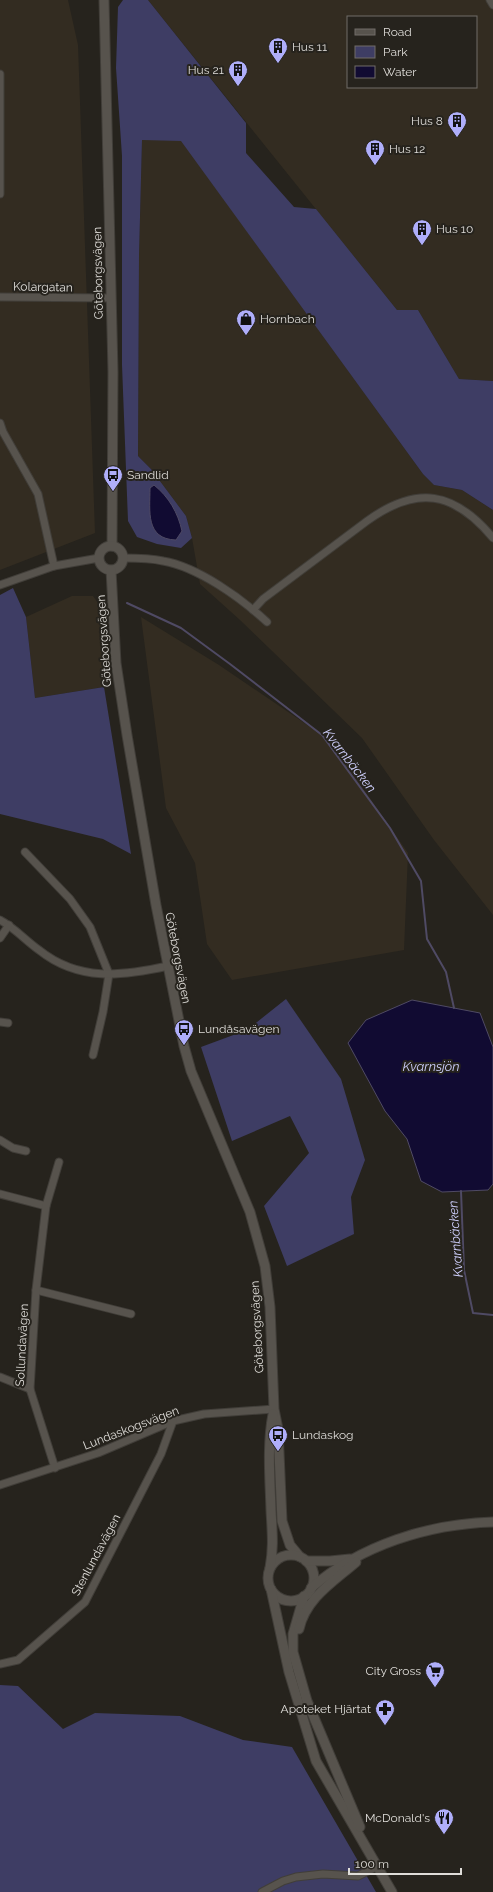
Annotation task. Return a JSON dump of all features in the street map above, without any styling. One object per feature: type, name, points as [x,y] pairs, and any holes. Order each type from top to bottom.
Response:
[{"type":"street","name":"Göteborgsvägen","points":[[104,0],[110,298],[113,372],[112,546]]},
{"type":"street","points":[[490,0],[493,5]]},
{"type":"street","points":[[0,74],[0,194]]},
{"type":"street","name":"Kolargatan","points":[[0,298],[110,298]]},
{"type":"street","points":[[0,423],[3,432],[38,494],[54,566]]},
{"type":"street","points":[[253,610],[263,599],[367,520],[379,512],[404,500],[419,498],[449,501],[467,513],[493,538]]},
{"type":"street","points":[[112,546],[120,550],[123,558],[120,566],[111,570],[103,566],[99,558],[103,549],[112,546]]},
{"type":"street","points":[[0,585],[54,566],[99,558]]},
{"type":"street","points":[[123,558],[164,561],[188,569],[230,592],[267,622]]},
{"type":"street","name":"Göteborgsvägen","points":[[111,570],[116,663],[141,818],[180,1029],[191,1071],[243,1192],[259,1240],[270,1300],[274,1409],[278,1429],[282,1521],[287,1538],[303,1559]]},
{"type":"street","points":[[25,852],[70,899],[90,927],[109,974],[103,1012],[93,1055]]},
{"type":"street","points":[[0,920],[9,925],[38,950],[61,965],[87,974],[123,974],[168,966]]},
{"type":"street","points":[[0,938],[9,925]]},
{"type":"street","points":[[0,1022],[8,1023]]},
{"type":"street","points":[[0,1140],[12,1148],[26,1151]]},
{"type":"street","name":"Sollundavägen","points":[[55,1468],[30,1389],[36,1290],[46,1206],[59,1162]]},
{"type":"street","points":[[0,1194],[46,1206]]},
{"type":"street","name":"Sollundavägen","points":[[36,1290],[131,1314]]},
{"type":"street","points":[[0,1377],[30,1389]]},
{"type":"street","name":"Göteborgsvägen","points":[[270,1568],[274,1548],[270,1437],[274,1409]]},
{"type":"street","name":"Lundaskogsvägen","points":[[0,1485],[98,1453],[173,1421],[204,1414],[274,1409]]},
{"type":"street","name":"Stenlundavägen","points":[[0,1664],[18,1660],[85,1602],[161,1454],[173,1421]]},
{"type":"street","points":[[271,1589],[280,1598],[286,1600],[298,1599],[352,1559],[393,1541],[434,1529],[456,1525],[493,1522]]},
{"type":"street","points":[[297,1664],[296,1649],[298,1635],[306,1609],[319,1593],[368,1552]]},
{"type":"street","points":[[352,1559],[330,1561],[303,1559],[290,1555],[280,1557],[270,1568],[268,1579],[289,1672],[316,1761],[392,1892]]},
{"type":"street","points":[[303,1559],[312,1570],[313,1582],[311,1588]]},
{"type":"street","points":[[304,1596],[292,1634],[292,1647],[307,1701],[337,1775],[376,1863]]},
{"type":"street","points":[[302,1715],[326,1770],[337,1775]]},
{"type":"street","points":[[333,1791],[334,1781],[337,1775]]},
{"type":"street","points":[[262,1892],[283,1881],[296,1877],[323,1874],[358,1876],[376,1863]]},
{"type":"shaded area","points":[[0,0],[68,0],[78,45],[95,533],[0,570]]},
{"type":"shaded area","points":[[148,0],[493,0],[493,381],[459,379],[418,310],[397,310]]},
{"type":"shaded area","points":[[142,140],[181,140],[423,474],[434,485],[462,490],[493,510],[493,915],[434,840],[362,738],[240,620],[200,584],[192,538],[186,516],[151,469],[138,456],[139,256]]},
{"type":"shaded area","points":[[72,596],[93,596],[100,606],[104,687],[35,698],[26,617]]},
{"type":"shaded area","points":[[141,617],[219,665],[322,735],[333,745],[408,853],[404,950],[232,980],[207,944],[195,863],[166,808]]},
{"type":"green space","points":[[123,0],[148,0],[246,123],[246,153],[294,207],[316,209],[397,310],[418,310],[459,379],[493,381],[493,510],[462,490],[434,485],[423,474],[181,141],[142,140],[139,256],[138,456],[151,469],[186,516],[192,538],[181,548],[157,544],[137,537],[128,521],[122,365],[122,156],[116,68],[118,7]]},
{"type":"green space","points":[[13,588],[26,617],[35,698],[104,687],[131,854],[103,839],[0,814],[0,595]]},
{"type":"green space","points":[[286,999],[341,1079],[365,1160],[351,1197],[354,1234],[287,1266],[264,1206],[309,1153],[290,1116],[232,1141],[201,1047],[247,1030]]},
{"type":"green space","points":[[0,1685],[18,1686],[63,1729],[95,1713],[180,1716],[243,1740],[292,1747],[376,1892],[0,1892]]},
{"type":"water","points":[[154,485],[168,500],[178,518],[182,531],[176,540],[159,535],[151,522],[150,488]]},
{"type":"water","name":"Kvarnsjön","points":[[412,1000],[480,1013],[493,1047],[493,1184],[488,1190],[442,1192],[421,1181],[407,1139],[385,1111],[348,1043],[366,1020]]},
{"type":"waterway","name":"Kvarnbäcken","points":[[127,603],[181,628],[322,735],[390,828],[421,881],[427,939],[446,972],[454,1008]]},
{"type":"waterway","name":"Kvarnbäcken","points":[[461,1191],[464,1270],[473,1313],[493,1315]]},
{"type":"place","name":"Hus 11","points":[[278,64]]},
{"type":"place","name":"Hus 21","points":[[238,87]]},
{"type":"place","name":"Hus 8","points":[[457,138]]},
{"type":"place","name":"Hus 12","points":[[375,166]]},
{"type":"place","name":"Hus 10","points":[[422,246]]},
{"type":"place","name":"Hornbach","points":[[246,336]]},
{"type":"place","name":"Sandlid","points":[[113,492]]},
{"type":"place","name":"Lundåsavägen","points":[[184,1046]]},
{"type":"place","name":"Lundaskog","points":[[278,1452]]},
{"type":"place","name":"City Gross","points":[[435,1688]]},
{"type":"place","name":"Apoteket Hjärtat","points":[[385,1726]]},
{"type":"place","name":"McDonald's","points":[[444,1835]]}]
